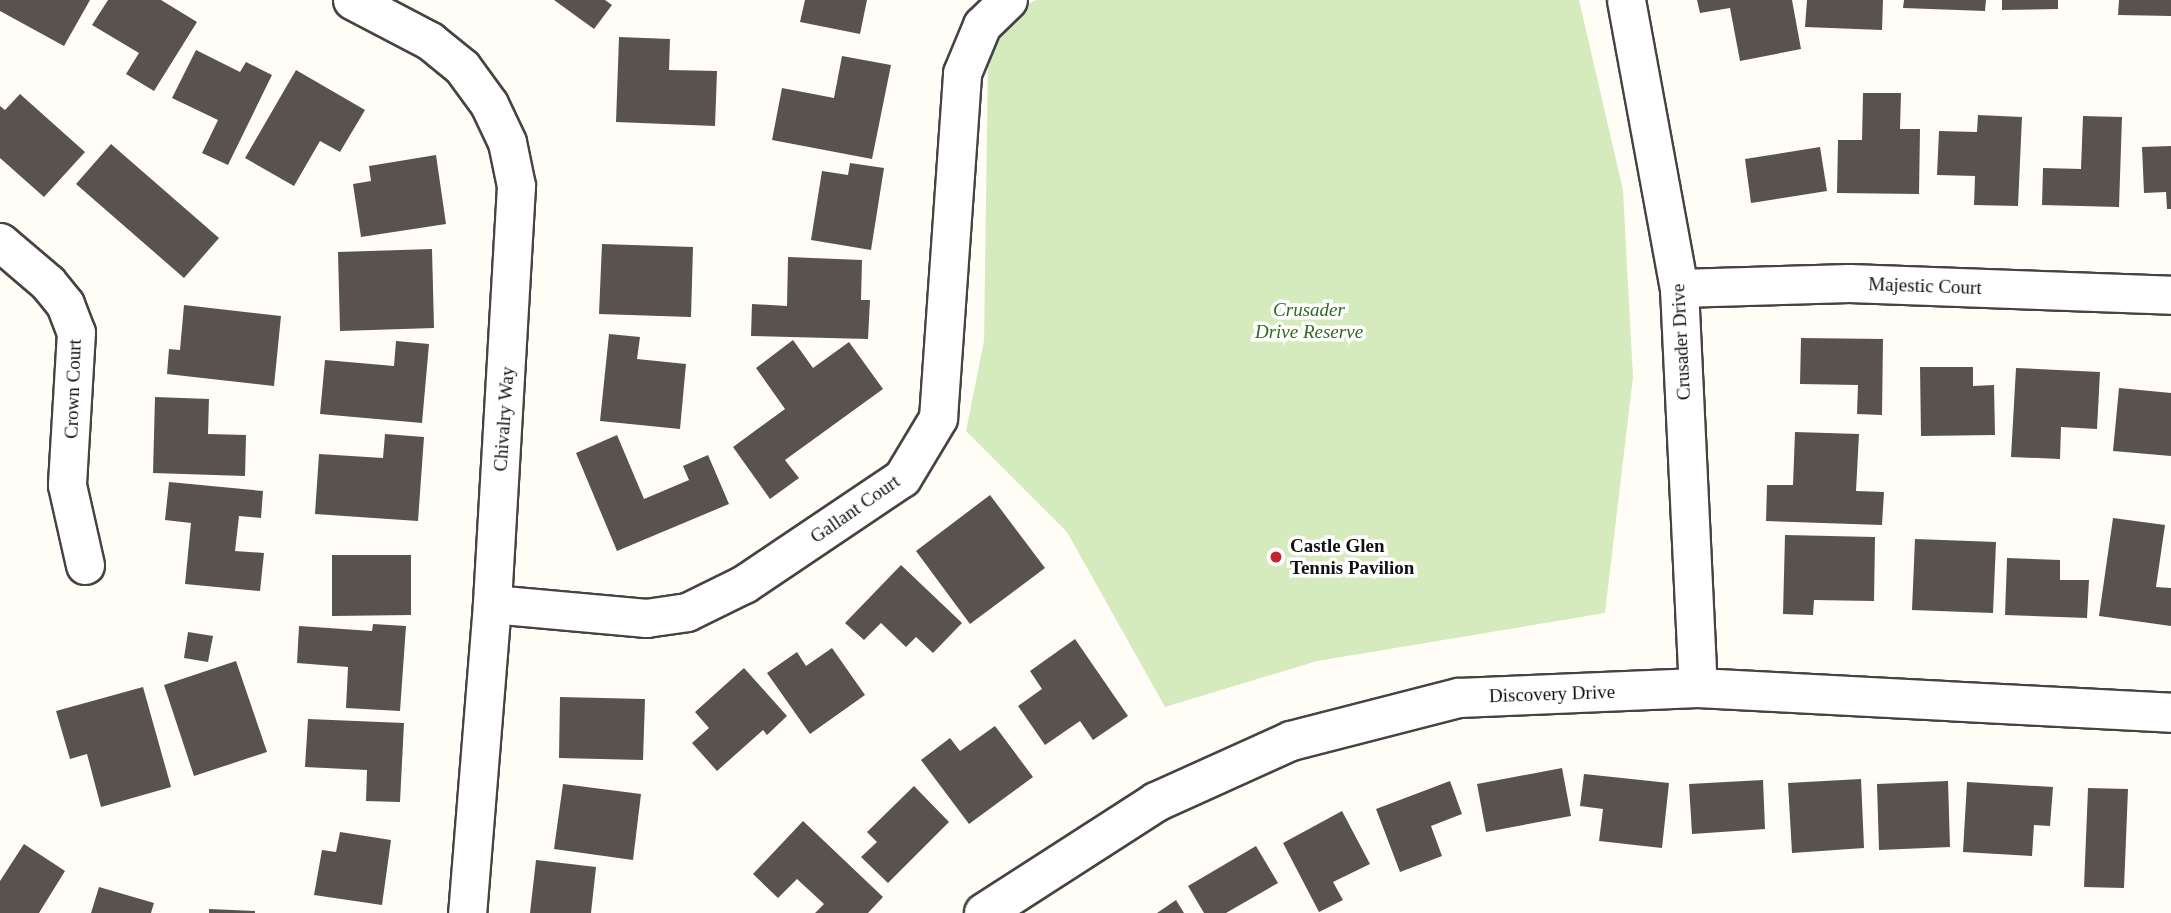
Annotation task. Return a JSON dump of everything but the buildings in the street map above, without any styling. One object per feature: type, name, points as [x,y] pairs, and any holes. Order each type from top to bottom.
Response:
[{"type":"street","name":"Chivalry Way","points":[[352,0],[430,41],[462,67],[489,104],[507,142],[516,186],[492,604],[467,913]]},
{"type":"street","name":"Gallant Court","points":[[492,604],[634,618],[687,612],[744,584],[902,478],[938,418],[962,73],[982,25],[1008,0]]},
{"type":"street","name":"Crusader Drive","points":[[1626,0],[1679,288],[1698,688]]},
{"type":"street","name":"Crown Court","points":[[0,242],[48,283],[65,304],[76,332],[67,485],[86,565]]},
{"type":"street","name":"Majestic Court","points":[[1679,288],[1849,283],[2171,295]]},
{"type":"street","name":"Discovery Drive","points":[[985,913],[1156,802],[1291,741],[1459,698],[1698,688],[2171,713]]},
{"type":"green space","name":"Crusader Drive Reserve","points":[[1036,0],[1579,0],[1623,190],[1633,377],[1605,613],[1317,661],[1165,707],[1067,532],[966,431],[984,341],[988,62],[1010,13]]},
{"type":"place","name":"Castle Glen Tennis Pavilion","points":[[1276,557]]}]
